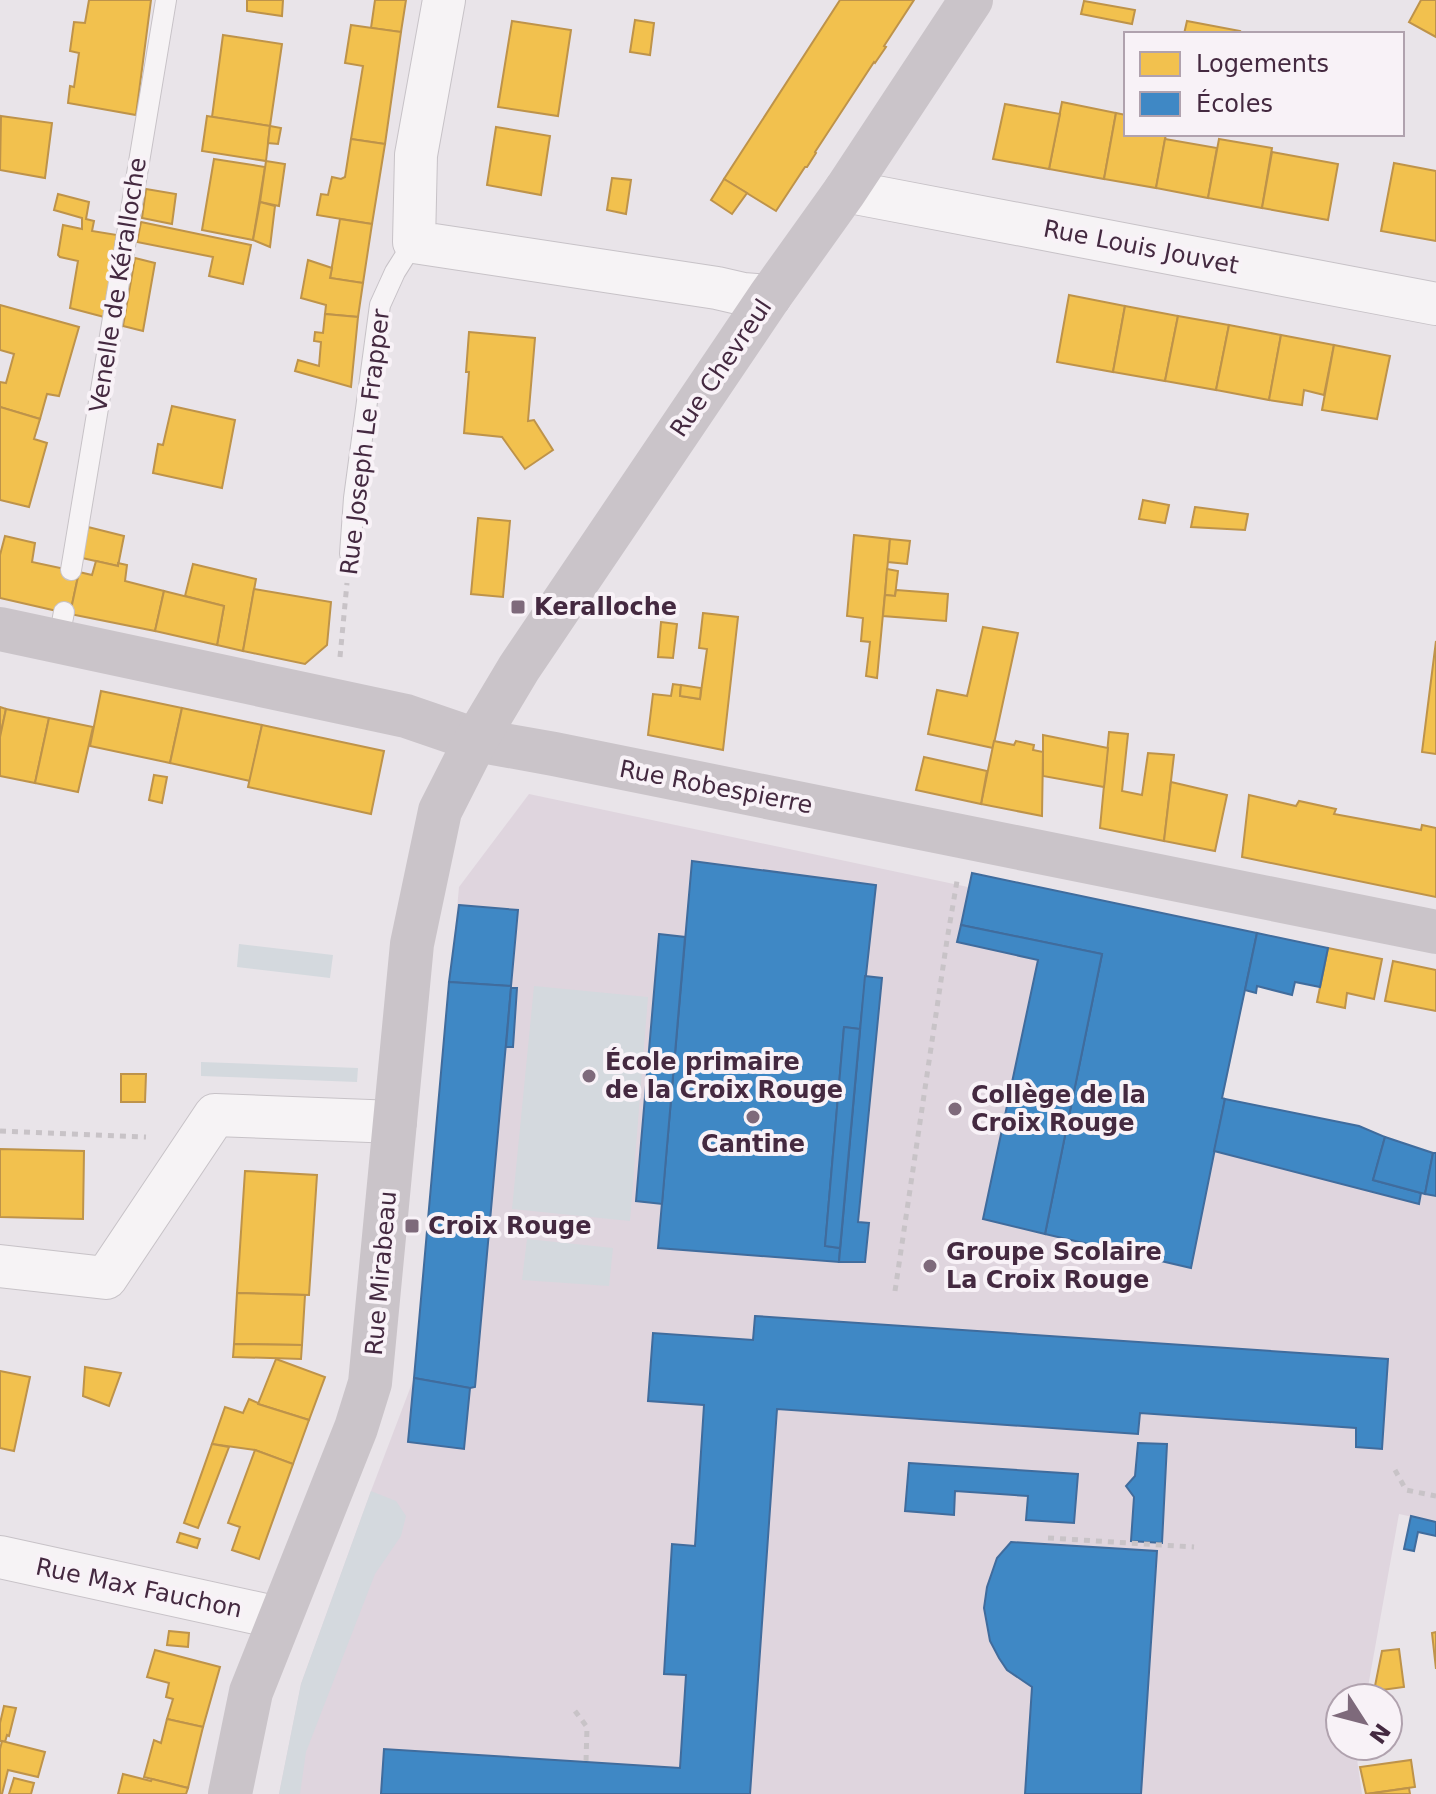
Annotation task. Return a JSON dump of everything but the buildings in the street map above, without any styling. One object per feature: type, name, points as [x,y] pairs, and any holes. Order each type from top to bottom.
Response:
[{"type":"street","points":[[444,0],[416,155],[414,242],[770,296]]},
{"type":"street","name":"Rue Chevreul","points":[[476,740],[519,668],[770,296],[845,191],[971,0]]},
{"type":"street","name":"Rue Louis Jouvet","points":[[845,191],[1436,304]]},
{"type":"street","name":"Rue Robespierre","points":[[0,629],[61,628],[335,702],[406,716],[476,740],[1436,932]]},
{"type":"street","name":"Rue Mirabeau","points":[[230,1794],[251,1692],[356,1428],[370,1383],[412,944],[440,811],[476,740]]},
{"type":"street","points":[[0,1266],[106,1278],[215,1115],[395,1122]]},
{"type":"street","name":"Rue Max Fauchon","points":[[0,1557],[279,1618]]},
{"type":"lane","name":"Venelle de Kéralloche","points":[[71,570],[166,0]]},
{"type":"lane","name":"Rue Joseph Le Frapper","points":[[350,554],[354,498],[380,305],[395,272],[414,242]]},
{"type":"path","name":"Rue Joseph Le Frapper","points":[[335,702],[350,554]]},
{"type":"path","points":[[895,1291],[957,885]]},
{"type":"path","points":[[0,1131],[199,1139]]},
{"type":"path","points":[[1395,1470],[1406,1490],[1436,1496]]},
{"type":"path","points":[[1048,1538],[1194,1547]]},
{"type":"path","points":[[575,1711],[587,1727],[586,1762]]},
{"type":"shaded area","name":"Groupe Scolaire La Croix Rouge","points":[[529,794],[968,887],[972,873],[1257,933],[1223,1098],[1359,1126],[1423,1151],[1436,1153],[1436,1522],[1399,1514],[1369,1682],[1324,1682],[1324,1762],[1357,1762],[1362,1794],[279,1794],[301,1684],[414,1378],[459,887]]},
{"type":"shaded area","points":[[239,944],[333,955],[330,978],[237,967]]},
{"type":"shaded area","points":[[534,986],[648,997],[630,1221],[512,1209]]},
{"type":"shaded area","points":[[201,1062],[358,1068],[357,1082],[201,1076]]},
{"type":"shaded area","points":[[527,1239],[613,1248],[609,1286],[522,1280]]},
{"type":"shaded area","points":[[371,1491],[396,1501],[406,1516],[401,1536],[375,1574],[306,1752],[300,1794],[279,1794],[301,1684]]},
{"type":"place","name":"Keralloche","points":[[518,607]]},
{"type":"place","name":"École primaire de la Croix Rouge","points":[[589,1076]]},
{"type":"place","name":"Collège de la Croix Rouge","points":[[955,1109]]},
{"type":"place","name":"Cantine","points":[[753,1117]]},
{"type":"place","name":"Croix Rouge","points":[[412,1226]]},
{"type":"place","name":"Groupe Scolaire La Croix Rouge","points":[[930,1266]]}]
